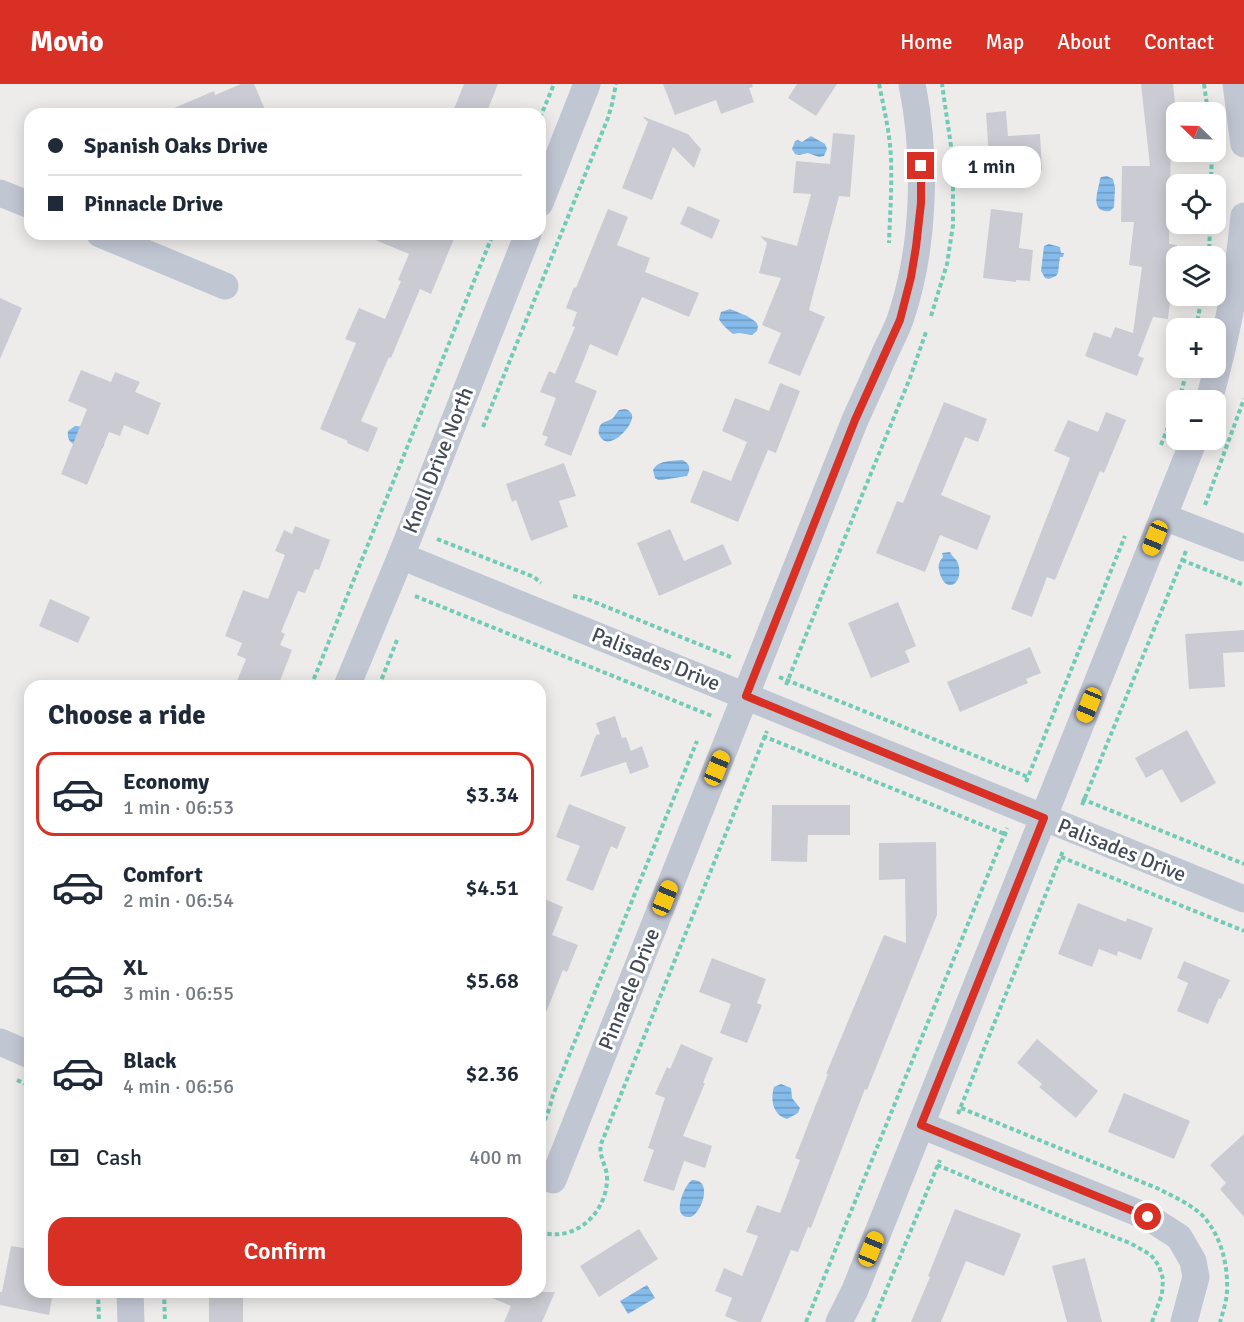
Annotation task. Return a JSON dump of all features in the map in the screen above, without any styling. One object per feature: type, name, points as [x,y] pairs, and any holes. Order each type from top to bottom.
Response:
[{"type":"street","points":[[546,188],[587,84]]},
{"type":"street","name":"Pinnacle Drive","points":[[553,1180],[855,420],[900,320],[911,277],[921,203],[920,148],[912,84]]},
{"type":"street","points":[[1236,84],[1244,144]]},
{"type":"street","points":[[0,193],[24,203]]},
{"type":"street","points":[[1212,390],[1221,359],[1244,218]]},
{"type":"street","points":[[114,240],[225,286]]},
{"type":"street","name":"Knoll Drive North","points":[[349,680],[526,240]]},
{"type":"street","points":[[839,1322],[855,1290],[1190,450]]},
{"type":"street","points":[[1164,517],[1244,548]]},
{"type":"street","name":"Palisades Drive","points":[[401,556],[1244,899]]},
{"type":"street","points":[[0,1042],[24,1052]]},
{"type":"street","points":[[921,1125],[1148,1217],[1179,1237],[1193,1261],[1196,1276],[1184,1322]]},
{"type":"street","points":[[130,1298],[131,1322]]},
{"type":"path","points":[[544,108],[554,84]]},
{"type":"path","points":[[480,433],[608,118],[616,84]]},
{"type":"path","points":[[879,84],[891,157],[889,245]]},
{"type":"path","points":[[1204,84],[1207,102]]},
{"type":"path","points":[[313,680],[491,240]]},
{"type":"path","points":[[873,1322],[1195,529],[1244,399]]},
{"type":"path","points":[[1160,448],[1166,433]]},
{"type":"path","points":[[806,1322],[1126,534]]},
{"type":"path","points":[[547,587],[534,578],[437,539],[415,596],[1244,931]]},
{"type":"path","points":[[1182,560],[1244,585]]},
{"type":"path","points":[[567,594],[587,599],[1244,864]]},
{"type":"path","points":[[381,680],[399,636]]},
{"type":"path","points":[[708,714],[731,657]]},
{"type":"path","points":[[546,1116],[699,736]]},
{"type":"path","points":[[937,1166],[1130,1243],[1151,1255],[1159,1266],[1163,1279],[1162,1294],[1152,1322]]},
{"type":"path","points":[[98,1298],[99,1322]]},
{"type":"path","points":[[164,1298],[165,1322]]},
{"type":"water","points":[[811,136],[825,144],[827,149],[824,156],[819,157],[808,153],[795,154],[792,149],[795,141],[802,142]]},
{"type":"water","points":[[1107,176],[1113,179],[1114,207],[1105,211],[1098,206],[1097,193],[1101,177]]},
{"type":"water","points":[[1049,244],[1060,247],[1061,253],[1064,253],[1063,257],[1060,257],[1058,273],[1049,279],[1045,278],[1041,271],[1044,246]]},
{"type":"water","points":[[730,309],[756,322],[757,331],[752,335],[733,334],[719,319],[721,312]]},
{"type":"water","points":[[625,409],[632,414],[628,427],[614,440],[605,441],[599,435],[600,426],[613,418],[619,410]]},
{"type":"water","points":[[75,426],[88,429],[101,436],[104,441],[102,449],[92,452],[72,443],[68,438],[68,431]]},
{"type":"water","points":[[682,460],[689,466],[687,476],[662,480],[655,478],[653,470],[658,464]]},
{"type":"water","points":[[950,552],[957,561],[959,577],[956,582],[949,585],[942,578],[939,566],[943,557],[942,553]]},
{"type":"water","points":[[781,1084],[791,1088],[792,1098],[800,1108],[798,1113],[787,1119],[778,1114],[772,1097],[774,1087]]},
{"type":"water","points":[[692,1180],[699,1181],[704,1191],[698,1211],[690,1217],[681,1213],[680,1201]]},
{"type":"water","points":[[647,1285],[655,1298],[628,1314],[620,1301]]},
{"type":"building","points":[[241,84],[254,84],[264,108],[174,108],[214,91],[215,95]]},
{"type":"building","points":[[464,84],[498,84],[488,108],[454,108]]},
{"type":"building","points":[[663,84],[752,84],[753,87],[749,88],[754,102],[721,114],[716,100],[675,115]]},
{"type":"building","points":[[797,84],[837,84],[816,116],[788,98]]},
{"type":"building","points":[[1141,84],[1173,84],[1175,102],[1166,102],[1166,162],[1171,162],[1170,174],[1166,174],[1166,234],[1169,234],[1169,244],[1177,245],[1166,246],[1166,306],[1170,306],[1168,318],[1153,317],[1138,356],[1144,358],[1137,376],[1085,356],[1094,332],[1111,338],[1115,327],[1133,333],[1142,267],[1129,265],[1134,222],[1121,222],[1122,166],[1150,166]]},
{"type":"building","points":[[1006,111],[1008,136],[1040,134],[1042,170],[990,173],[986,113]]},
{"type":"building","points":[[642,116],[688,134],[701,149],[694,168],[673,147],[652,200],[622,188],[648,122]]},
{"type":"building","points":[[833,133],[855,135],[850,197],[839,196],[809,310],[825,317],[800,376],[768,363],[781,333],[762,325],[781,278],[759,273],[767,243],[760,236],[797,246],[811,194],[793,193],[796,161],[830,164]]},
{"type":"building","points":[[688,206],[720,220],[712,239],[680,224]]},
{"type":"building","points":[[608,209],[628,217],[617,245],[650,258],[645,272],[699,293],[689,317],[642,297],[617,356],[590,344],[575,382],[597,391],[571,456],[544,445],[548,437],[542,435],[556,398],[540,392],[549,371],[555,374],[575,327],[572,326],[577,312],[566,308]]},
{"type":"building","points":[[991,209],[1023,213],[1019,248],[1033,250],[1030,281],[1016,280],[1016,282],[983,278]]},
{"type":"building","points":[[375,240],[454,240],[431,294],[420,289],[361,421],[378,428],[368,452],[320,429],[356,343],[345,339],[359,308],[385,319],[401,281],[398,280],[409,254]]},
{"type":"building","points":[[0,298],[22,308],[0,359]]},
{"type":"building","points":[[81,370],[111,382],[115,372],[140,382],[135,392],[161,403],[148,435],[124,425],[120,436],[109,432],[87,485],[61,474],[87,409],[68,401]]},
{"type":"building","points":[[780,383],[800,391],[776,453],[768,450],[738,522],[690,502],[703,470],[731,481],[747,442],[722,431],[735,398],[769,411]]},
{"type":"building","points":[[944,402],[987,419],[978,442],[965,437],[941,495],[991,516],[977,550],[940,535],[925,572],[876,553],[897,501],[903,503]]},
{"type":"building","points":[[1106,412],[1126,420],[1104,473],[1100,471],[1055,580],[1047,577],[1032,617],[1011,609],[1070,458],[1054,451],[1068,420],[1098,432]]},
{"type":"building","points":[[564,463],[576,496],[559,501],[568,527],[531,541],[516,500],[512,502],[506,484]]},
{"type":"building","points":[[295,526],[330,540],[319,570],[315,569],[305,593],[298,591],[281,632],[285,634],[280,645],[292,650],[280,680],[237,680],[246,659],[237,655],[242,643],[225,636],[243,590],[268,599],[285,555],[275,551],[284,530],[292,534]]},
{"type":"building","points":[[670,529],[684,561],[723,544],[732,564],[659,596],[637,543]]},
{"type":"building","points":[[50,599],[90,617],[78,643],[39,626]]},
{"type":"building","points":[[898,602],[916,646],[905,651],[910,662],[871,678],[848,623]]},
{"type":"building","points":[[1244,630],[1244,652],[1223,653],[1225,687],[1189,689],[1185,634]]},
{"type":"building","points":[[1030,647],[1041,673],[1026,679],[1028,683],[960,712],[947,682]]},
{"type":"building","points":[[615,716],[622,738],[626,737],[631,751],[642,746],[649,767],[630,774],[626,762],[580,777],[596,735],[600,734],[596,723]]},
{"type":"building","points":[[1187,730],[1216,783],[1181,803],[1162,769],[1146,778],[1135,758]]},
{"type":"building","points":[[569,804],[626,827],[617,849],[611,846],[593,891],[566,880],[580,846],[556,837]]},
{"type":"building","points":[[772,805],[850,805],[850,835],[808,835],[807,862],[771,861]]},
{"type":"building","points":[[936,842],[937,915],[867,1090],[865,1089],[811,1228],[808,1227],[798,1252],[791,1250],[761,1322],[739,1322],[725,1316],[732,1298],[715,1291],[724,1268],[742,1276],[758,1236],[746,1232],[757,1205],[780,1213],[800,1160],[795,1158],[828,1074],[826,1074],[884,935],[906,943],[905,879],[879,880],[879,843]]},
{"type":"building","points":[[546,900],[563,907],[552,935],[578,945],[567,972],[563,970],[546,1012]]},
{"type":"building","points":[[1078,903],[1126,922],[1127,918],[1153,928],[1141,960],[1118,951],[1117,956],[1099,949],[1092,967],[1058,954]]},
{"type":"building","points":[[712,958],[766,979],[757,1003],[762,1005],[747,1043],[720,1033],[731,1004],[699,992]]},
{"type":"building","points":[[1184,961],[1230,980],[1208,1024],[1177,1011],[1188,983],[1177,978]]},
{"type":"building","points":[[1037,1039],[1098,1091],[1076,1118],[1039,1087],[1042,1084],[1017,1063]]},
{"type":"building","points":[[681,1044],[713,1058],[683,1136],[712,1146],[705,1168],[684,1161],[674,1191],[643,1181],[654,1150],[648,1148],[665,1098],[655,1094],[667,1067],[670,1069]]},
{"type":"building","points":[[1124,1093],[1190,1121],[1174,1159],[1108,1132]]},
{"type":"building","points":[[1244,1134],[1244,1217],[1220,1189],[1226,1183],[1210,1165]]},
{"type":"building","points":[[955,1209],[1021,1234],[1004,1276],[966,1261],[941,1322],[911,1322],[930,1277],[928,1276]]},
{"type":"building","points":[[639,1229],[658,1259],[599,1297],[580,1266]]},
{"type":"building","points":[[11,1246],[24,1248],[24,1298],[52,1298],[49,1315],[0,1305],[0,1292],[2,1292]]},
{"type":"building","points":[[1085,1258],[1102,1322],[1067,1322],[1052,1266]]},
{"type":"building","points":[[546,1292],[555,1292],[542,1322],[504,1322],[511,1306],[492,1298],[546,1298]]},
{"type":"building","points":[[209,1298],[243,1298],[243,1322],[209,1322]]},
{"type":"route","points":[[921,166],[921,203],[916,247],[900,320],[855,420],[746,696],[1044,818],[921,1125],[1148,1217]]}]
